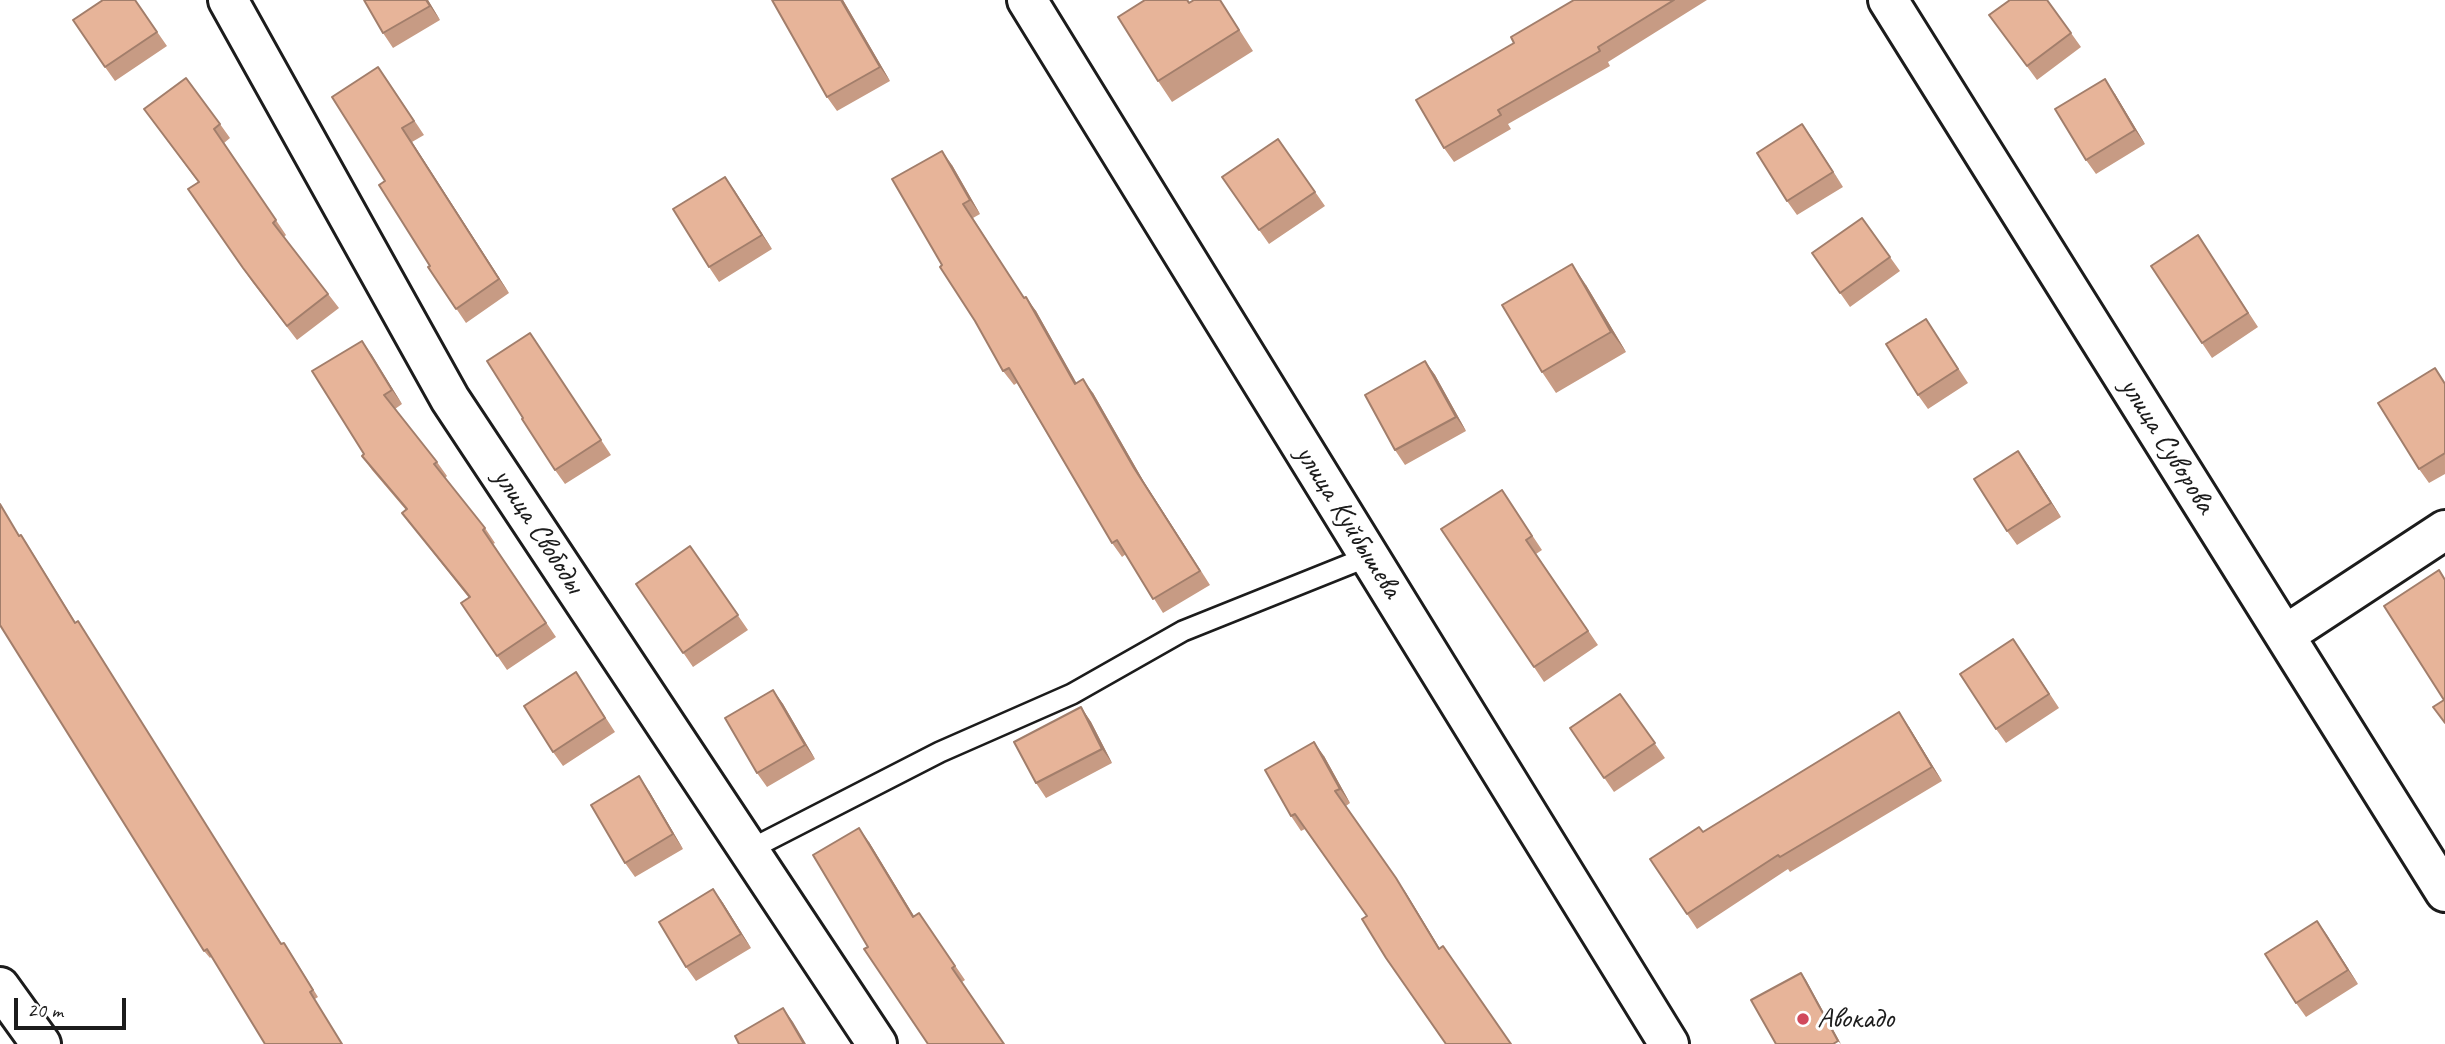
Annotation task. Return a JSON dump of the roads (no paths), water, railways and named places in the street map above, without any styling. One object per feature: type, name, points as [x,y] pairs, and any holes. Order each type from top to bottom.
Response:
[{"type":"street","name":"улица Свободы","points":[[228,0],[450,399],[877,1044]]},
{"type":"street","name":"улица Куйбышева","points":[[1027,0],[1668,1044]]},
{"type":"street","name":"улица Суворова","points":[[1888,0],[2445,892]]},
{"type":"street","points":[[2285,635],[2445,530]]},
{"type":"street","points":[[0,987],[41,1044]]},
{"type":"lane","points":[[748,850],[940,752],[1072,694],[1183,631],[1370,556]]},
{"type":"place","name":"Авокадо","points":[[1803,1019]]}]
